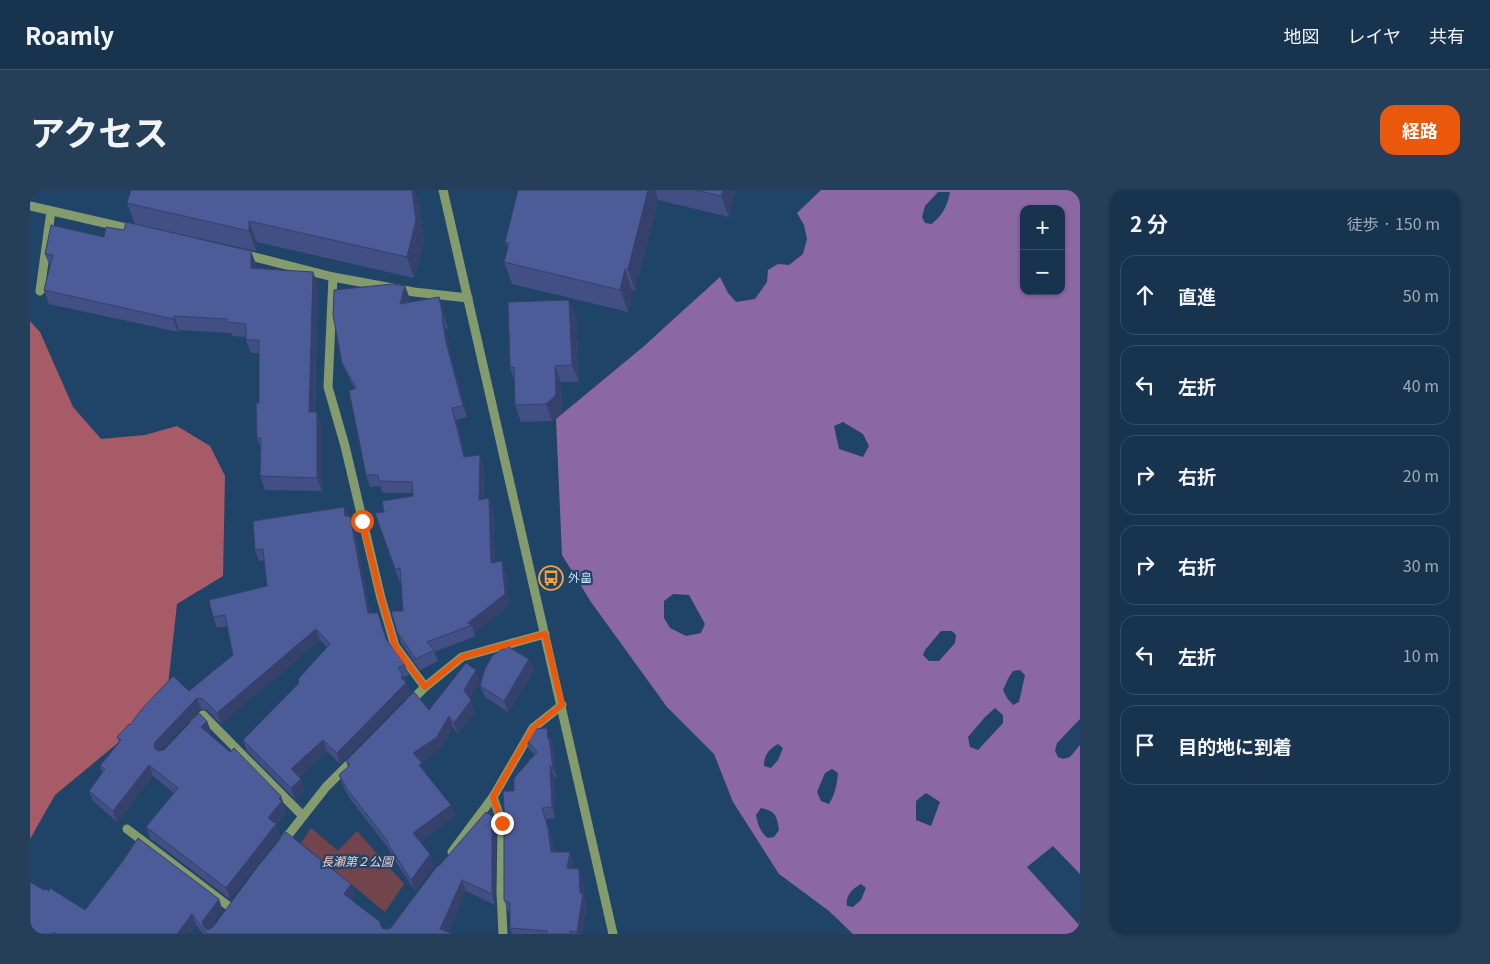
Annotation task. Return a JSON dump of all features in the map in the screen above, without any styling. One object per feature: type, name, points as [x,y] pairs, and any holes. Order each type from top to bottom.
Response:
[{"type":"street","points":[[444,190],[613,934]]},
{"type":"street","points":[[30,206],[147,232]]},
{"type":"street","points":[[40,291],[51,211]]},
{"type":"street","points":[[233,252],[333,277],[414,292],[468,298]]},
{"type":"street","points":[[333,277],[328,387],[381,598],[395,646],[425,687]]},
{"type":"street","points":[[405,707],[425,687],[462,657],[545,634]]},
{"type":"street","points":[[444,862],[493,797],[533,728],[562,705]]},
{"type":"street","points":[[190,729],[203,715],[242,747],[303,816]]},
{"type":"street","points":[[275,852],[326,787],[359,754]]},
{"type":"street","points":[[493,797],[502,823],[501,892],[503,934]]},
{"type":"street","points":[[127,829],[231,908]]},
{"type":"green space","name":"長瀬第２公園","points":[[311,828],[338,851],[357,831],[404,884],[385,912],[301,843]]},
{"type":"shaded area","points":[[821,190],[1080,190],[1080,719],[1057,743],[1055,751],[1058,757],[1063,759],[1070,757],[1080,745],[1080,934],[853,934],[829,911],[779,874],[733,802],[714,754],[667,707],[591,602],[562,555],[556,419],[643,347],[720,277],[728,293],[736,302],[755,299],[767,282],[768,270],[778,264],[789,265],[803,254],[807,239],[804,225],[797,213]],"holes":[[[938,192],[950,192],[944,210],[932,224],[925,223],[922,217],[925,206]],[[843,422],[863,434],[869,446],[863,457],[839,449],[834,426]],[[673,594],[689,595],[705,624],[701,633],[686,636],[670,628],[664,618],[664,601]],[[941,631],[952,631],[956,635],[955,643],[939,661],[929,661],[923,655]],[[1020,670],[1025,675],[1019,702],[1013,705],[1003,690],[1013,671]],[[995,708],[1003,715],[1003,723],[978,750],[970,747],[968,737]],[[778,744],[783,748],[778,760],[771,768],[764,766],[766,756]],[[832,769],[838,773],[833,797],[829,804],[821,801],[817,792],[825,773]],[[926,793],[940,802],[931,826],[916,820],[916,801]],[[761,808],[775,815],[779,830],[774,837],[768,838],[765,836],[761,831],[756,815]],[[861,884],[866,888],[861,900],[853,907],[847,906],[848,896]]]},
{"type":"shaded area","points":[[30,321],[40,332],[73,407],[101,439],[145,435],[177,426],[210,446],[225,476],[223,576],[177,604],[166,703],[55,795],[30,839]]},
{"type":"pier","points":[[1053,846],[1080,874],[1080,926],[1027,867]]},
{"type":"building","points":[[131,190],[412,190],[416,220],[407,257],[249,221],[249,231],[127,203]]},
{"type":"building","points":[[518,190],[648,190],[628,269],[625,269],[620,290],[504,262],[509,243],[505,242]]},
{"type":"building","points":[[696,190],[723,190],[721,196]]},
{"type":"building","points":[[126,222],[251,251],[251,268],[313,272],[309,412],[317,412],[317,478],[260,476],[261,438],[257,438],[256,403],[259,403],[259,340],[246,340],[246,324],[227,322],[227,319],[174,316],[173,319],[44,290],[53,255],[45,254],[51,225],[104,237],[106,227],[124,230]]},
{"type":"building","points":[[392,284],[405,286],[400,304],[439,297],[446,342],[463,406],[452,408],[464,457],[480,455],[479,500],[489,498],[491,563],[502,561],[505,594],[468,623],[472,625],[427,642],[434,650],[416,659],[397,632],[391,611],[403,611],[400,568],[395,569],[375,513],[384,512],[382,501],[413,496],[412,482],[379,481],[378,475],[366,475],[349,391],[356,388],[342,363],[333,315],[334,290]]},
{"type":"building","points":[[569,300],[572,365],[555,366],[556,395],[546,404],[515,405],[514,367],[510,367],[508,302]]},
{"type":"building","points":[[344,507],[345,516],[350,516],[368,613],[378,613],[386,639],[405,664],[398,668],[403,675],[401,677],[406,683],[337,753],[323,740],[291,769],[301,779],[291,788],[243,740],[298,684],[299,678],[330,644],[316,629],[217,713],[203,699],[197,698],[154,744],[155,749],[159,751],[164,750],[199,713],[207,721],[201,727],[230,752],[234,748],[281,796],[279,799],[282,801],[268,818],[276,824],[226,888],[146,827],[178,788],[149,765],[113,811],[89,791],[105,769],[100,766],[121,740],[117,737],[173,676],[189,691],[233,655],[225,615],[213,617],[209,600],[267,586],[263,549],[255,550],[253,521]]},
{"type":"building","points":[[507,646],[529,659],[504,701],[480,686],[485,669],[492,656]]},
{"type":"building","points":[[466,663],[476,670],[464,690],[471,700],[454,723],[449,716],[436,738],[413,753],[422,763],[419,765],[451,805],[413,833],[430,854],[411,880],[389,843],[347,789],[339,775],[350,765],[346,761],[414,692],[429,710]]},
{"type":"building","points":[[547,728],[553,769],[550,765],[552,807],[542,808],[548,828],[551,852],[570,852],[567,868],[579,869],[580,893],[583,894],[577,932],[570,931],[570,934],[547,934],[547,931],[510,928],[510,903],[504,900],[505,825],[503,791],[514,791],[514,778],[537,752],[525,738],[533,729]]},
{"type":"building","points":[[486,812],[492,816],[492,894],[462,880],[440,929],[453,934],[207,934],[192,914],[177,934],[30,933],[30,882],[44,890],[49,891],[50,888],[85,910],[138,838],[219,899],[202,922],[207,930],[213,927],[286,832],[351,884],[344,894],[380,922],[383,929],[390,929],[438,865]]},
{"type":"place","name":"外畠","points":[[551,578]]},
{"type":"route","points":[[362,521],[395,646],[425,687],[462,657],[545,634],[562,705],[533,728],[493,797],[502,823]]}]
